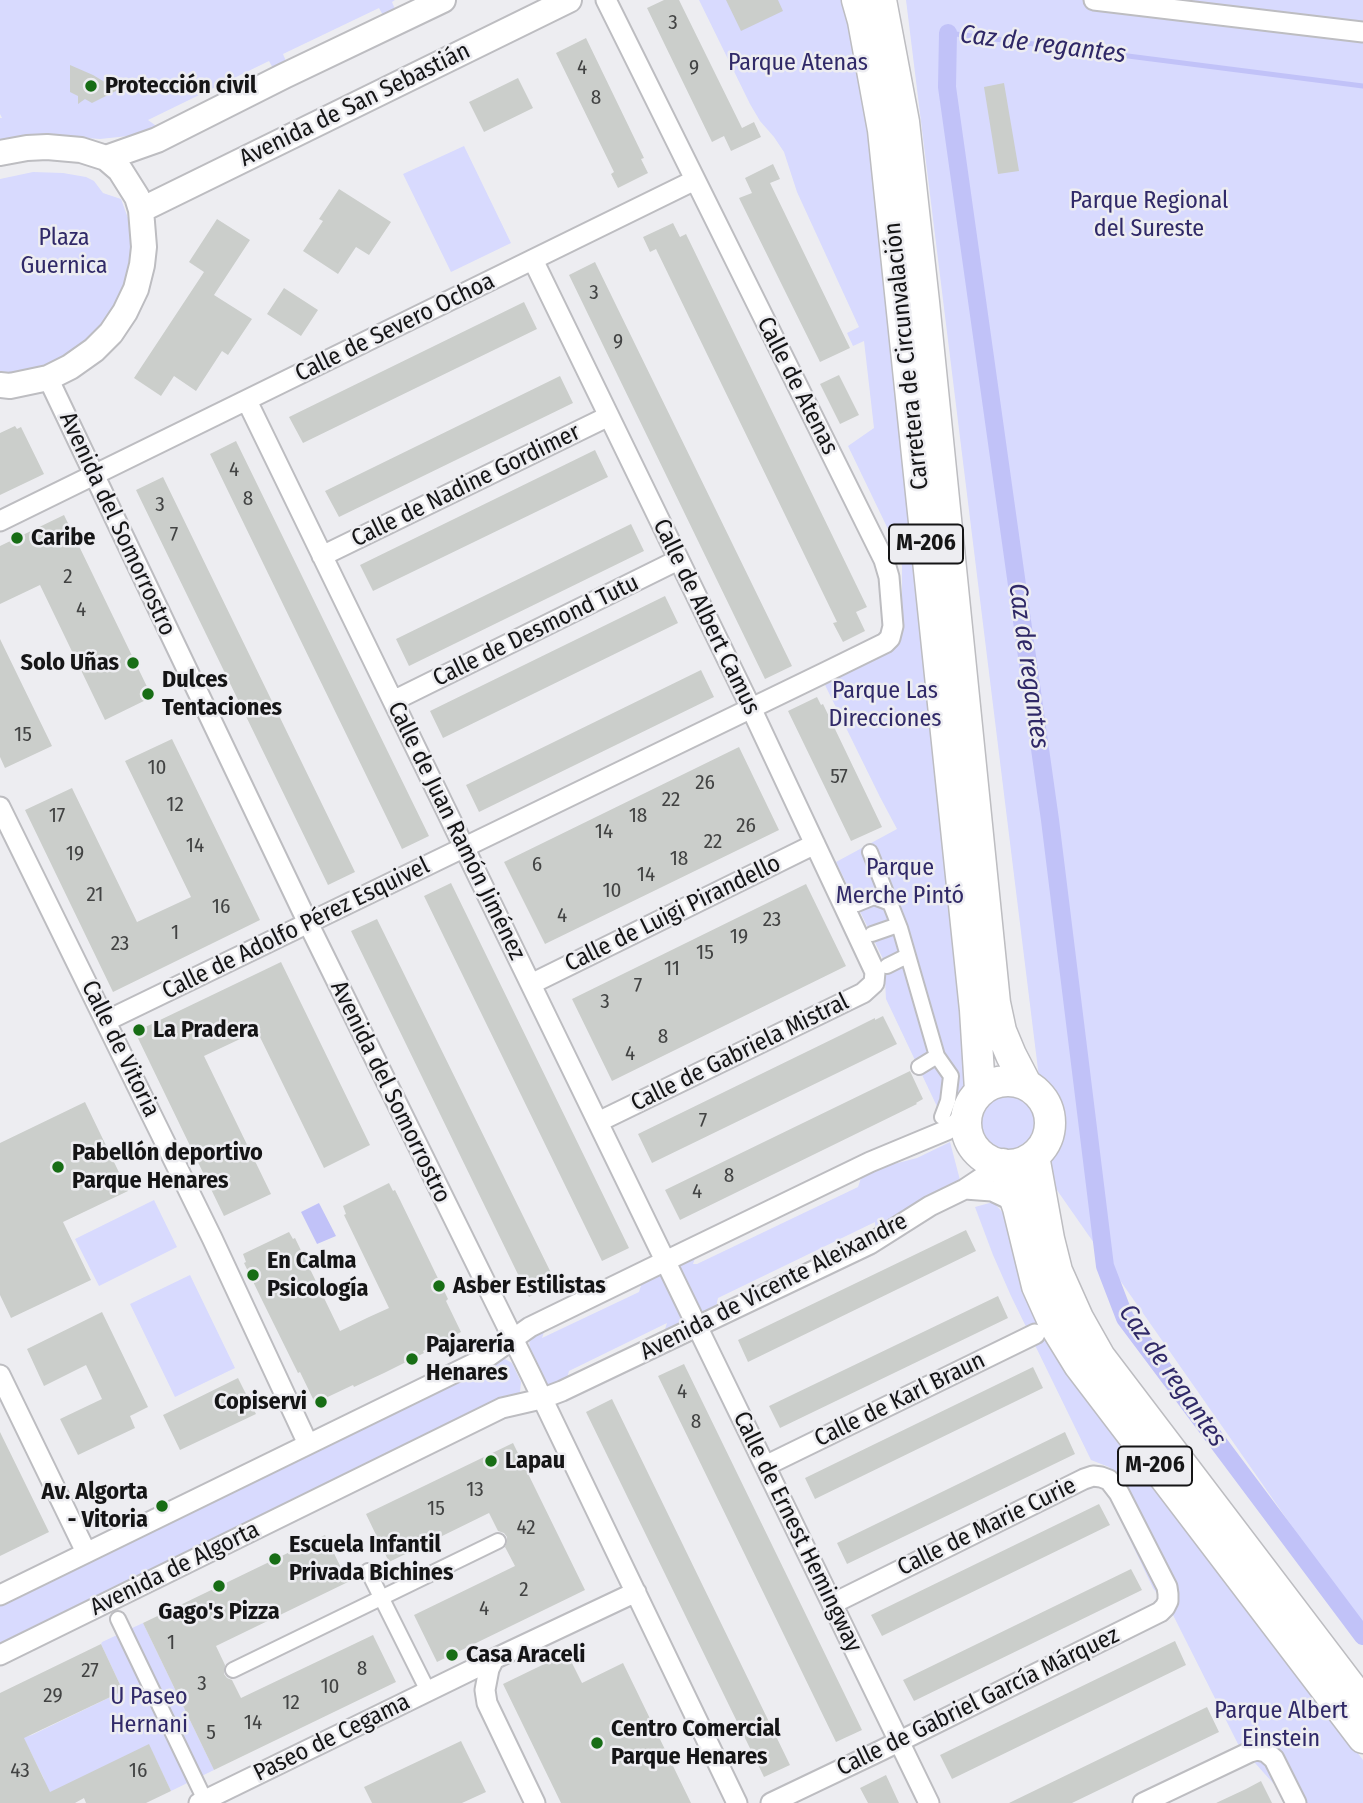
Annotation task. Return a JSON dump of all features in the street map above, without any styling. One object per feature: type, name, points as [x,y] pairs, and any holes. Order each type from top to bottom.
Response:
[{"type":"main road","name":"Carretera de Circunvalación","points":[[857,0],[884,144],[975,1010],[963,1106]]},
{"type":"main road","name":"Carretera de Circunvalación","points":[[881,0],[904,122],[995,1003],[1001,1031],[1026,1084]]},
{"type":"main road","points":[[963,1106],[997,1081],[1026,1084]]},
{"type":"main road","name":"M-206","points":[[1026,1084],[1036,1091],[1049,1112],[1048,1136],[1034,1156],[1057,1271],[1077,1318],[1100,1357],[1363,1703]]},
{"type":"main road","name":"M-206","points":[[963,1106],[966,1129],[972,1146],[985,1158],[1002,1165],[1018,1208],[1038,1286],[1055,1326],[1079,1365],[1363,1738]]},
{"type":"main road","points":[[1002,1165],[1019,1164],[1034,1156]]},
{"type":"street","points":[[106,158],[157,140],[443,0]]},
{"type":"street","name":"Avenida de San Sebastián","points":[[141,210],[569,0]]},
{"type":"street","name":"Calle de Atenas","points":[[606,0],[884,560],[889,578],[893,626],[886,643],[751,708]]},
{"type":"street","points":[[1094,0],[1363,32]]},
{"type":"street","points":[[0,153],[47,147],[81,149],[106,158],[120,170],[136,197],[141,210],[144,247],[136,289],[125,312],[111,333],[94,350],[70,367],[48,377],[29,383],[0,385]]},
{"type":"street","name":"Calle de Severo Ochoa","points":[[0,522],[695,180]]},
{"type":"street","name":"Calle de Albert Camus","points":[[533,260],[751,708],[873,967],[881,971]]},
{"type":"street","name":"Avenida del Somorrostro","points":[[48,377],[308,923],[636,1591],[737,1803]]},
{"type":"street","name":"Calle de Juan Ramón Jiménez","points":[[247,401],[665,1261]]},
{"type":"street","name":"Calle de Nadine Gordimer","points":[[322,556],[610,416]]},
{"type":"street","name":"Calle de Desmond Tutu","points":[[393,701],[678,560]]},
{"type":"street","name":"Calle de Adolfo Pérez Esquivel","points":[[106,1021],[751,708]]},
{"type":"street","name":"Calle de Vitoria","points":[[0,807],[218,1250],[308,1444]]},
{"type":"street","name":"Calle de Luigi Pirandello","points":[[531,984],[815,844]]},
{"type":"street","points":[[0,1595],[489,1356],[530,1327],[870,1162],[947,1130],[957,1123],[963,1106],[948,1101],[951,1076],[937,1056],[898,925],[870,852]]},
{"type":"street","points":[[857,904],[873,897],[890,903]]},
{"type":"street","points":[[872,934],[898,925]]},
{"type":"street","points":[[881,971],[907,956]]},
{"type":"street","name":"Calle de Gabriela Mistral","points":[[598,1122],[863,993],[874,983],[881,971]]},
{"type":"street","points":[[919,1067],[937,1056]]},
{"type":"street","name":"Avenida de Vicente Aleixandre","points":[[541,1399],[870,1244],[1002,1165]]},
{"type":"street","points":[[965,1189],[992,1191],[1007,1198],[1018,1208]]},
{"type":"street","name":"Calle de Ernest Hemingway","points":[[665,1261],[929,1803]]},
{"type":"street","name":"Calle de Karl Braun","points":[[765,1466],[1035,1334]]},
{"type":"street","points":[[0,1375],[86,1552]]},
{"type":"street","name":"Avenida de Algorta","points":[[0,1655],[502,1408],[541,1399]]},
{"type":"street","name":"Calle de Marie Curie","points":[[832,1604],[1093,1476],[1108,1480],[1119,1493],[1167,1587]]},
{"type":"street","points":[[233,1670],[498,1541]]},
{"type":"street","name":"Paseo de Cegama","points":[[368,1571],[428,1691]]},
{"type":"street","name":"Calle de Gabriel García Márquez","points":[[771,1803],[1160,1612],[1168,1601],[1167,1587]]},
{"type":"street","name":"Paseo de Cegama","points":[[202,1802],[636,1591]]},
{"type":"street","points":[[118,1619],[202,1802]]},
{"type":"street","points":[[494,1660],[489,1669],[485,1690],[487,1703],[535,1803]]},
{"type":"street","points":[[1143,1803],[1257,1750],[1266,1752],[1274,1759],[1296,1803]]},
{"type":"green space","points":[[0,0],[395,0],[392,2],[397,14],[385,19],[379,8],[283,54],[288,66],[275,72],[269,61],[148,120],[159,128],[147,134],[100,139],[59,136],[0,142]]},
{"type":"green space","points":[[699,0],[845,0],[872,134],[942,811],[967,1085],[956,1107],[942,1117],[886,999],[884,961],[836,862],[897,829],[825,685],[890,651],[902,628],[902,566],[898,550],[848,446],[874,428],[864,341],[853,346],[847,333],[859,327],[797,192],[784,152],[750,104]]},
{"type":"green space","name":"Parque Regional del Sureste","points":[[906,0],[1363,0],[1363,1628],[1052,1183]]},
{"type":"green space","points":[[464,146],[511,243],[451,272],[403,174]]},
{"type":"green space","name":"Plaza Guernica","points":[[33,172],[86,177],[94,181],[103,193],[121,199],[129,221],[130,264],[119,301],[105,322],[81,347],[60,361],[31,371],[0,375],[0,179]]},
{"type":"green space","points":[[1003,1093],[1015,1093],[1031,1102],[1038,1112],[1038,1136],[1031,1146],[1015,1155],[1003,1155],[992,1150],[983,1141],[978,1130],[978,1118],[983,1107],[992,1098]]},
{"type":"green space","points":[[950,1142],[960,1180],[931,1194],[876,1234],[875,1222],[718,1298],[715,1312],[705,1313],[697,1309],[679,1271],[682,1261],[698,1250],[693,1264],[858,1187],[863,1172],[917,1158]]},
{"type":"green space","points":[[154,1200],[177,1247],[99,1286],[75,1239]]},
{"type":"green space","name":"Parque Albert Einstein","points":[[993,1202],[1008,1218],[1073,1378],[1363,1760],[1363,1803],[1287,1803],[1281,1792],[1238,1744],[1173,1615],[1153,1588],[1108,1494],[1121,1480],[1109,1467],[1091,1460],[1011,1296],[975,1207]]},
{"type":"green space","points":[[660,1273],[683,1323],[662,1338],[667,1323],[569,1371],[565,1385],[550,1386],[546,1383],[530,1351],[529,1338],[546,1326],[542,1338],[639,1292],[644,1276]]},
{"type":"green space","points":[[190,1275],[235,1368],[175,1397],[130,1304]]},
{"type":"green space","points":[[505,1359],[512,1363],[521,1382],[520,1392],[515,1396],[0,1647],[0,1601],[496,1360]]},
{"type":"green space","name":"U Paseo Hernani","points":[[143,1623],[214,1770],[171,1791],[149,1745],[48,1795],[44,1779],[21,1738],[123,1691],[101,1644]]},
{"type":"shaded area","points":[[319,1203],[336,1236],[317,1244],[301,1212]]},
{"type":"building","points":[[664,0],[679,0],[742,128],[754,122],[761,137],[731,151],[724,136],[712,142],[647,8]]},
{"type":"building","points":[[726,0],[778,0],[783,11],[741,31]]},
{"type":"building","points":[[586,38],[644,158],[641,159],[648,173],[618,188],[611,174],[614,172],[556,53]]},
{"type":"building","name":"Protección civil","points":[[70,65],[118,90],[92,103],[85,99],[78,104],[78,96],[70,92]]},
{"type":"building","points":[[518,78],[533,108],[484,132],[469,102]]},
{"type":"building","points":[[1004,83],[1019,171],[998,174],[984,87]]},
{"type":"building","points":[[773,164],[780,179],[770,183],[850,348],[820,362],[739,198],[752,193],[745,178]]},
{"type":"building","points":[[339,189],[391,222],[369,255],[356,247],[338,274],[303,251],[323,221],[319,219]]},
{"type":"building","points":[[217,219],[250,240],[214,295],[252,319],[228,355],[222,351],[196,391],[174,376],[161,396],[134,378],[204,272],[189,262]]},
{"type":"building","points":[[673,223],[680,237],[686,234],[867,607],[856,612],[865,631],[843,642],[833,623],[837,622],[656,249],[650,252],[643,237]]},
{"type":"building","points":[[595,262],[792,666],[765,679],[569,275]]},
{"type":"building","points":[[284,288],[318,310],[301,336],[267,314]]},
{"type":"building","points":[[524,302],[537,329],[303,443],[289,417]]},
{"type":"building","points":[[839,375],[859,415],[840,424],[820,384]]},
{"type":"building","points":[[560,376],[573,403],[339,517],[325,491]]},
{"type":"building","points":[[15,426],[17,429],[21,427],[44,474],[0,495],[0,433]]},
{"type":"building","points":[[236,441],[429,836],[402,849],[210,454]]},
{"type":"building","points":[[595,450],[608,477],[373,591],[360,565]]},
{"type":"building","points":[[163,477],[355,872],[328,885],[136,490]]},
{"type":"building","points":[[64,515],[152,697],[105,720],[40,585],[0,604],[0,546]]},
{"type":"building","points":[[631,524],[644,551],[409,666],[396,639]]},
{"type":"building","points":[[665,596],[678,623],[443,738],[430,711]]},
{"type":"building","points":[[0,639],[52,746],[5,768],[0,757]]},
{"type":"building","points":[[701,670],[714,697],[479,812],[466,785]]},
{"type":"building","points":[[817,697],[821,705],[823,704],[882,827],[851,841],[788,711]]},
{"type":"building","points":[[172,739],[260,920],[113,992],[25,810],[72,788],[137,922],[191,897],[125,761]]},
{"type":"building","points":[[739,747],[779,830],[545,944],[504,862]]},
{"type":"building","points":[[451,883],[629,1248],[602,1261],[424,896]]},
{"type":"building","points":[[806,884],[846,966],[612,1081],[572,999]]},
{"type":"building","points":[[377,919],[556,1283],[529,1297],[351,931]]},
{"type":"building","points":[[281,962],[370,1145],[324,1168],[257,1031],[204,1056],[271,1194],[224,1216],[135,1032]]},
{"type":"building","points":[[883,1016],[897,1044],[652,1163],[638,1134]]},
{"type":"building","points":[[910,1071],[923,1099],[917,1104],[680,1220],[665,1190]]},
{"type":"building","name":"Pabellón deportivo Parque Henares","points":[[85,1102],[128,1191],[63,1222],[91,1280],[11,1318],[0,1295],[0,1143]]},
{"type":"building","points":[[389,1183],[393,1191],[395,1190],[448,1299],[446,1301],[461,1332],[384,1373],[315,1403],[244,1263],[243,1254],[289,1232],[293,1239],[295,1238],[340,1331],[389,1308],[344,1215],[343,1206]]},
{"type":"building","points":[[966,1230],[976,1251],[748,1362],[738,1340]]},
{"type":"building","points":[[998,1296],[1008,1318],[780,1428],[769,1406]]},
{"type":"building","points":[[102,1312],[148,1407],[130,1416],[135,1428],[78,1455],[60,1419],[102,1399],[86,1365],[44,1386],[27,1349]]},
{"type":"building","points":[[684,1364],[862,1730],[836,1742],[658,1376]]},
{"type":"building","points":[[1033,1367],[1043,1388],[815,1499],[805,1478]]},
{"type":"building","points":[[238,1378],[256,1414],[180,1450],[163,1415]]},
{"type":"building","points":[[612,1399],[790,1765],[764,1777],[586,1412]]},
{"type":"building","points":[[0,1432],[49,1532],[0,1556]]},
{"type":"building","points":[[1065,1432],[1075,1454],[847,1564],[837,1543]]},
{"type":"building","points":[[513,1443],[585,1590],[437,1662],[414,1615],[515,1566],[505,1547],[507,1537],[498,1531],[489,1513],[389,1562],[366,1514]]},
{"type":"building","points":[[1099,1504],[1110,1525],[882,1636],[871,1615]]},
{"type":"building","points":[[325,1535],[348,1582],[216,1646],[225,1665],[224,1674],[232,1680],[241,1698],[373,1635],[396,1682],[214,1770],[143,1623]]},
{"type":"building","points":[[1131,1569],[1142,1590],[914,1701],[903,1680]]},
{"type":"building","points":[[1175,1641],[1186,1665],[952,1779],[940,1755]]},
{"type":"building","points":[[101,1644],[123,1691],[24,1738],[50,1792],[149,1744],[171,1791],[146,1803],[86,1803],[84,1798],[75,1803],[0,1803],[0,1693]]},
{"type":"building","name":"Centro Comercial Parque Henares","points":[[567,1653],[582,1683],[623,1663],[691,1803],[561,1803],[503,1684]]},
{"type":"building","points":[[1207,1707],[1219,1732],[1072,1803],[1009,1803]]},
{"type":"building","points":[[461,1741],[486,1792],[462,1803],[372,1803],[364,1787]]},
{"type":"building","points":[[886,1775],[899,1803],[868,1803],[860,1788]]},
{"type":"building","points":[[1261,1781],[1272,1803],[1216,1803],[1246,1789]]},
{"type":"waterway","name":"Caz de regantes","points":[[948,33],[1363,86]]},
{"type":"waterway","name":"Caz de regantes","points":[[948,33],[947,87],[1050,820],[1105,1266],[1125,1318],[1363,1636]]},
{"type":"place","name":"Protección civil","points":[[91,86]]},
{"type":"place","name":"Caribe","points":[[17,538]]},
{"type":"place","name":"Solo Uñas","points":[[133,663]]},
{"type":"place","name":"Dulces Tentaciones","points":[[148,694]]},
{"type":"place","name":"La Pradera","points":[[139,1030]]},
{"type":"place","name":"Pabellón deportivo Parque Henares","points":[[58,1167]]},
{"type":"place","name":"En Calma Psicología","points":[[253,1275]]},
{"type":"place","name":"Asber Estilistas","points":[[439,1286]]},
{"type":"place","name":"Pajarería Henares","points":[[412,1359]]},
{"type":"place","name":"Copiservi","points":[[321,1402]]},
{"type":"place","name":"Lapau","points":[[491,1461]]},
{"type":"place","name":"Av. Algorta - Vitoria","points":[[162,1506]]},
{"type":"place","name":"Escuela Infantil Privada Bichines","points":[[275,1559]]},
{"type":"place","name":"Gago's Pizza","points":[[219,1586]]},
{"type":"place","name":"Casa Araceli","points":[[452,1655]]},
{"type":"place","name":"Centro Comercial Parque Henares","points":[[597,1743]]},
{"type":"park label","name":"Parque Atenas","points":[[798,63]]},
{"type":"park label","name":"Parque Las Direcciones","points":[[885,705]]},
{"type":"park label","name":"Parque Merche Pintó","points":[[900,882]]}]
